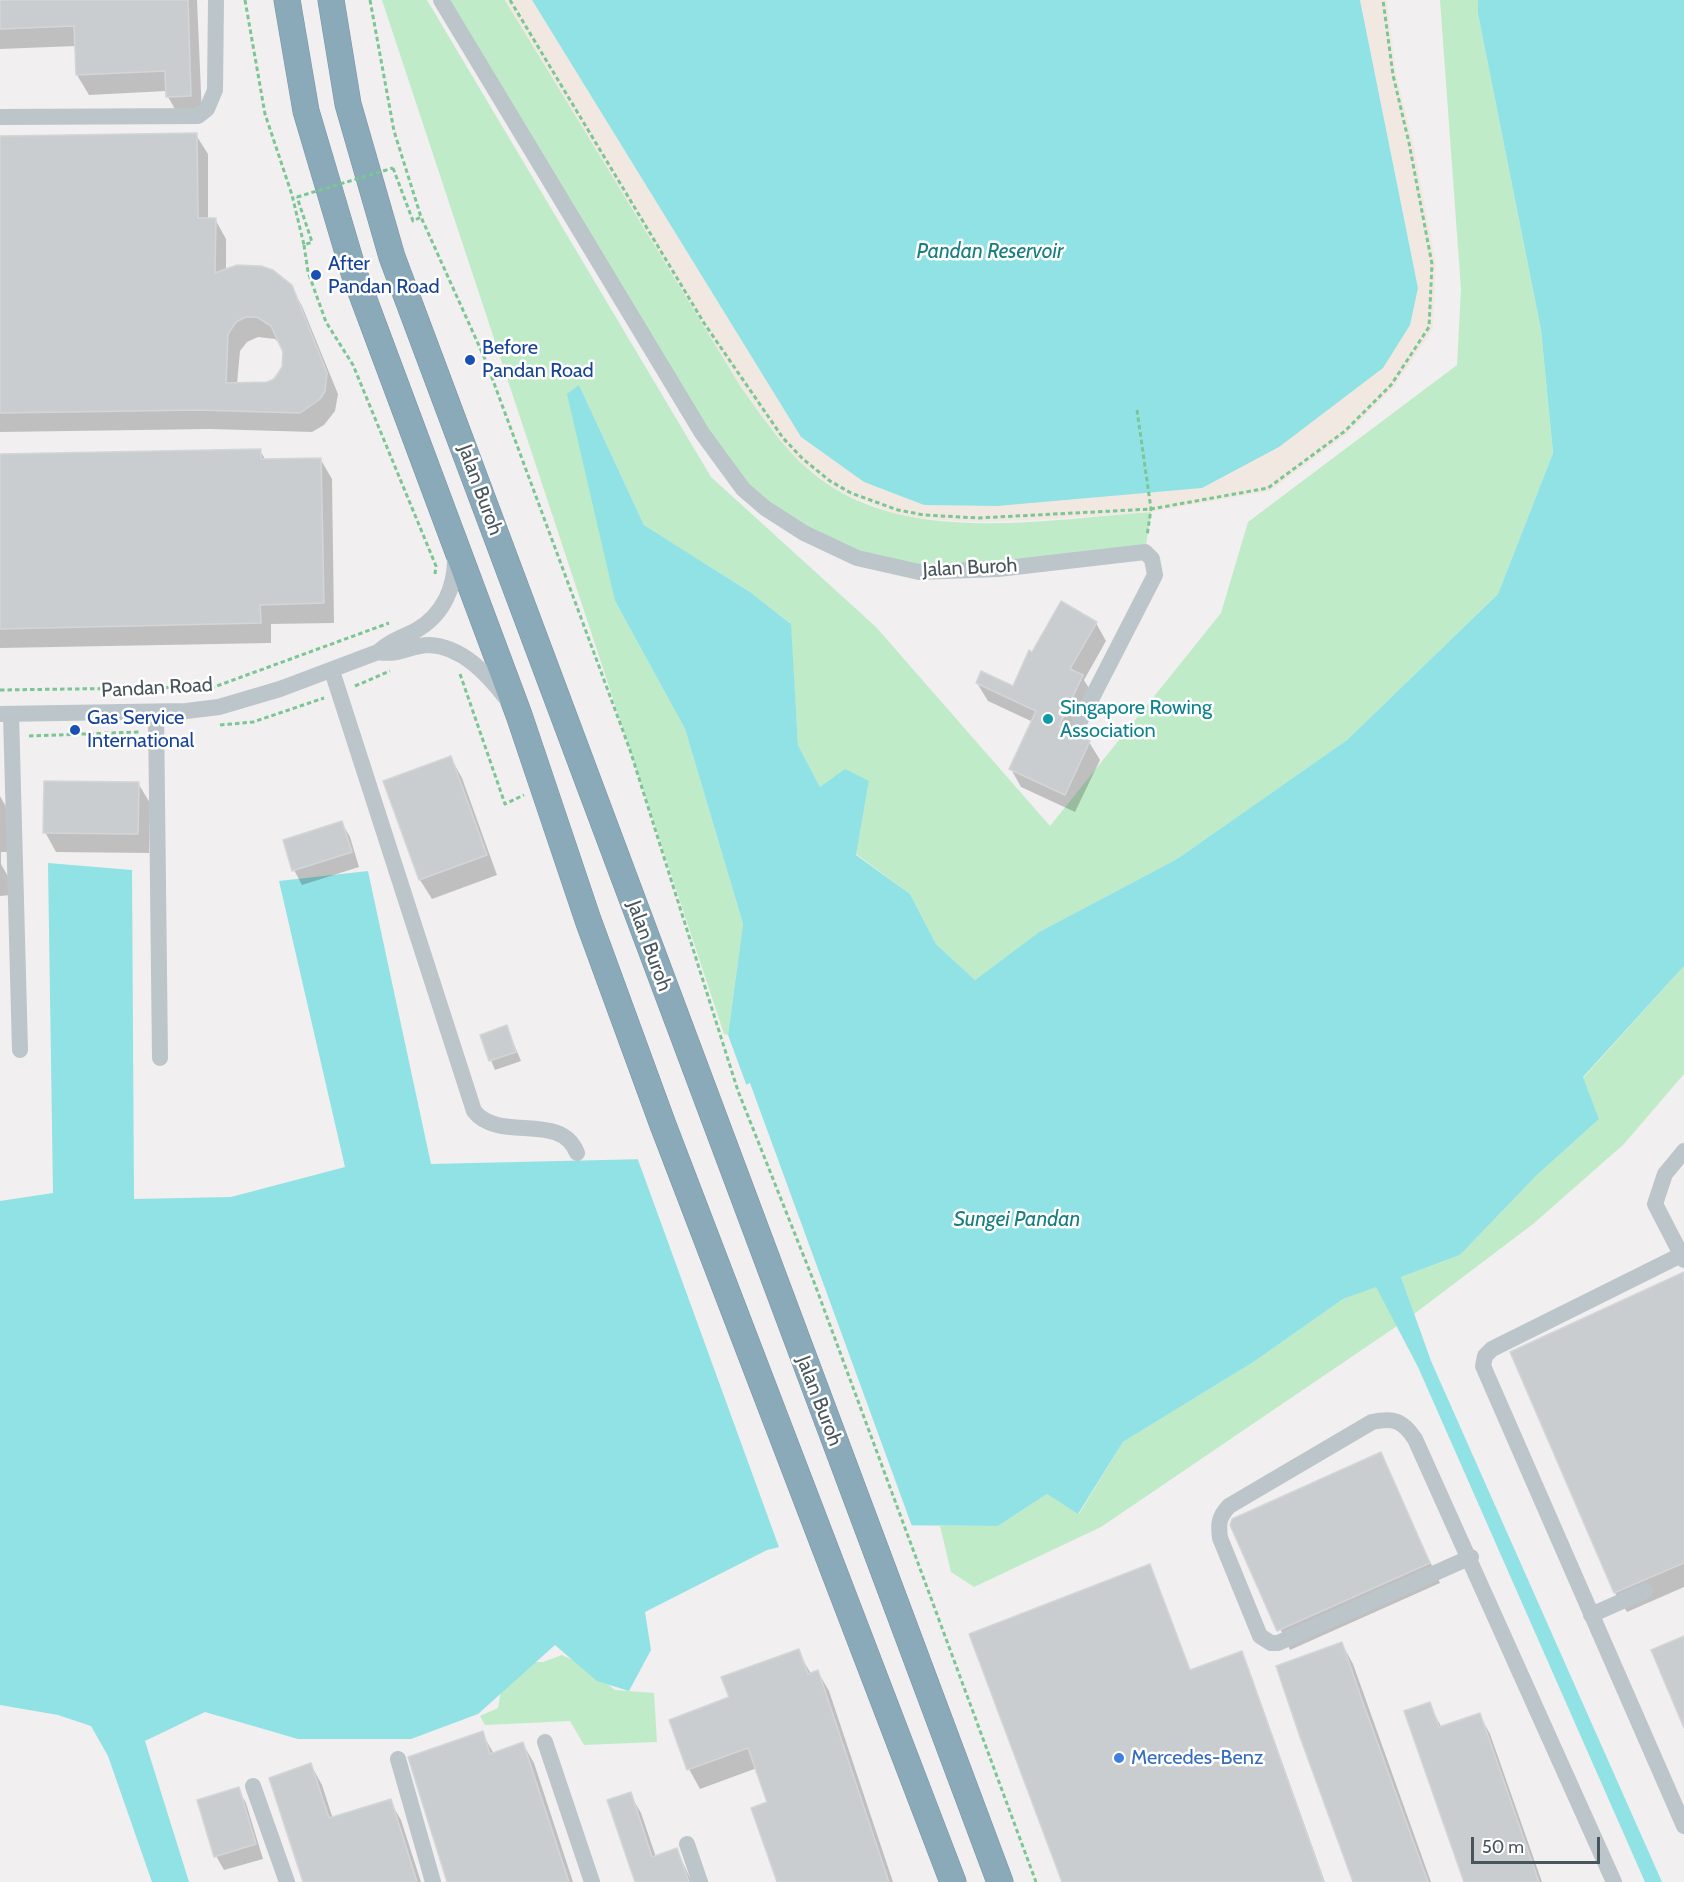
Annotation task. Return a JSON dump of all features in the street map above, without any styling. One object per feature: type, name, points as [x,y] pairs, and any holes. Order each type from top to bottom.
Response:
[{"type":"highway","points":[[287,0],[306,111],[354,273],[519,715],[588,920],[663,1125],[873,1680],[953,1882]]},
{"type":"highway","name":"Jalan Buroh","points":[[331,0],[348,104],[392,257],[708,1107],[1000,1882]]},
{"type":"street","points":[[0,117],[198,116],[207,109],[215,90],[216,0]]},
{"type":"street","name":"Jalan Buroh","points":[[441,0],[702,432],[743,489],[765,508],[804,533],[857,558],[919,572],[998,568],[1145,552]]},
{"type":"street","name":"Pandan Road","points":[[5,714],[156,712],[219,707],[332,671],[378,652],[388,642],[424,624],[442,608],[454,577],[454,544]]},
{"type":"street","points":[[1080,721],[1155,575],[1152,559],[1145,552]]},
{"type":"street","name":"Pandan Road","points":[[378,652],[394,655],[429,645],[450,651],[483,671],[519,715]]},
{"type":"street","points":[[332,671],[474,1111],[487,1123],[560,1133],[573,1143],[577,1153]]},
{"type":"street","points":[[156,712],[160,1058]]},
{"type":"street","points":[[5,714],[20,1050]]},
{"type":"street","points":[[1684,1151],[1665,1174],[1656,1204],[1683,1258],[1492,1349],[1485,1356],[1485,1374],[1684,1826]]},
{"type":"street","points":[[1471,1557],[1278,1643],[1271,1643],[1260,1636],[1220,1538],[1218,1524],[1220,1515],[1229,1506],[1372,1422],[1396,1420],[1405,1425],[1415,1438],[1471,1557],[1614,1882]]},
{"type":"street","points":[[1591,1615],[1645,1591]]},
{"type":"street","points":[[545,1742],[592,1882]]},
{"type":"street","points":[[398,1759],[433,1882]]},
{"type":"street","points":[[253,1786],[288,1882]]},
{"type":"street","points":[[687,1844],[700,1882]]},
{"type":"path","points":[[245,0],[265,114],[292,195],[308,272],[326,322],[353,365],[436,566],[434,584]]},
{"type":"path","points":[[370,0],[394,131],[421,217],[485,359],[626,739],[738,1091],[814,1282],[1036,1882]]},
{"type":"path","points":[[510,0],[744,384],[783,438],[803,459],[830,481],[874,502],[924,515],[978,518],[1151,508],[1268,488],[1345,431],[1391,385],[1429,327],[1432,264],[1409,143],[1393,75],[1383,0]]},
{"type":"path","points":[[304,245],[312,242],[297,197],[393,168],[413,221],[421,217]]},
{"type":"path","points":[[1137,410],[1151,508],[1145,552]]},
{"type":"path","points":[[0,690],[214,687],[394,621]]},
{"type":"path","points":[[460,672],[476,726],[505,804],[544,785]]},
{"type":"green space","points":[[382,0],[427,0],[711,477],[876,627],[1050,826],[1221,613],[1248,522],[1457,365],[1461,289],[1440,0],[1478,0],[1478,14],[1541,330],[1553,453],[1498,594],[1347,740],[1177,859],[1039,932],[975,980],[936,944],[910,894],[856,854],[869,781],[820,787],[798,745],[790,623],[750,592],[644,525],[579,385],[615,601],[685,729],[743,924],[728,1035],[724,1034]]},
{"type":"green space","points":[[441,0],[505,0],[741,387],[791,453],[816,475],[829,485],[864,503],[903,515],[944,521],[1029,522],[1151,512],[1145,552],[919,572],[857,558],[743,489]]},
{"type":"green space","points":[[1684,966],[1684,1074],[1624,1144],[1533,1224],[1414,1314],[1401,1277],[1460,1255],[1536,1176],[1599,1119],[1583,1078]]},
{"type":"green space","points":[[1376,1286],[1397,1326],[1101,1527],[974,1587],[951,1572],[940,1526],[998,1526],[1047,1494],[1079,1514],[1123,1442],[1255,1361],[1343,1299]]},
{"type":"green space","points":[[562,1655],[586,1666],[615,1690],[654,1693],[657,1742],[584,1745],[570,1721],[485,1725],[480,1716],[498,1708],[503,1678],[516,1662],[543,1662]]},
{"type":"sand","points":[[505,0],[532,0],[801,437],[864,482],[924,505],[997,506],[1418,288],[1360,0],[1387,0],[1396,74],[1413,142],[1436,264],[1433,329],[1394,387],[1347,434],[1270,491],[1151,512],[1036,520],[978,522],[924,519],[897,514],[849,496],[828,484],[800,462],[780,440],[741,387]]},
{"type":"water","name":"Pandan Reservoir","points":[[532,0],[1360,0],[1418,288],[1410,325],[1383,368],[1279,447],[1202,488],[997,506],[924,505],[864,482],[801,437]]},
{"type":"water","name":"Sungei Pandan","points":[[1478,0],[1684,0],[1684,966],[1583,1077],[1599,1119],[1536,1176],[1460,1255],[1401,1277],[1431,1361],[1662,1882],[1645,1882],[1418,1367],[1376,1287],[1343,1299],[1255,1361],[1123,1442],[1078,1514],[1047,1494],[998,1526],[871,1525],[767,1550],[645,1612],[651,1650],[629,1691],[597,1681],[555,1645],[478,1714],[411,1739],[298,1739],[205,1712],[145,1741],[189,1882],[152,1882],[108,1756],[91,1726],[58,1715],[0,1705],[0,1201],[53,1193],[48,863],[132,870],[134,1199],[231,1197],[345,1167],[279,881],[368,871],[431,1164],[733,1157],[756,1111],[728,1035],[743,924],[685,729],[615,601],[567,394],[579,385],[644,525],[750,592],[791,624],[798,745],[820,787],[845,769],[869,781],[856,855],[910,894],[936,944],[975,980],[1039,932],[1177,859],[1347,740],[1498,594],[1553,453],[1541,330],[1478,14]]},
{"type":"pier","points":[[750,1083],[913,1529],[871,1528],[780,1550],[637,1157],[731,1154],[752,1111],[743,1086]]},
{"type":"building","points":[[0,0],[188,0],[191,96],[166,97],[165,71],[76,75],[74,26],[0,29]]},
{"type":"building","points":[[197,133],[198,218],[216,218],[215,273],[237,265],[261,266],[273,270],[292,285],[327,373],[325,391],[320,399],[300,413],[198,410],[0,413],[0,136]],"holes":[[[246,317],[257,317],[271,326],[283,352],[282,367],[274,379],[267,382],[226,383],[228,334],[236,322]]]},
{"type":"building","points":[[261,449],[261,459],[321,458],[324,603],[260,605],[261,623],[0,629],[0,454]]},
{"type":"building","name":"Singapore Rowing Association","points":[[1061,601],[1097,622],[1070,669],[1083,675],[1059,726],[1090,741],[1065,795],[1009,769],[1036,711],[976,683],[981,671],[1013,686],[1029,650],[1032,652]]},
{"type":"building","points":[[451,756],[487,855],[419,880],[383,781]]},
{"type":"building","points":[[44,781],[139,782],[138,834],[43,833]]},
{"type":"building","points":[[342,821],[352,852],[292,871],[283,840]]},
{"type":"building","points":[[507,1025],[516,1052],[489,1061],[480,1035]]},
{"type":"building","points":[[1684,1272],[1684,1563],[1614,1593],[1510,1352]]},
{"type":"building","points":[[1381,1452],[1430,1563],[1277,1631],[1230,1525],[1232,1519]]},
{"type":"building","name":"Mercedes-Benz","points":[[1150,1564],[1190,1670],[1242,1651],[1324,1882],[1062,1882],[969,1634]]},
{"type":"building","points":[[1684,1636],[1684,1728],[1651,1650]]},
{"type":"building","points":[[1342,1642],[1428,1882],[1353,1882],[1300,1737],[1276,1666]]},
{"type":"building","points":[[799,1649],[808,1674],[818,1670],[889,1882],[777,1882],[751,1808],[767,1802],[748,1748],[687,1770],[669,1720],[729,1697],[721,1677]]},
{"type":"building","points":[[1430,1702],[1439,1727],[1480,1713],[1539,1882],[1464,1882],[1404,1711]]},
{"type":"building","points":[[483,1731],[490,1754],[523,1742],[569,1882],[447,1882],[408,1757]]},
{"type":"building","points":[[311,1763],[329,1818],[391,1799],[417,1882],[303,1882],[269,1778]]},
{"type":"building","points":[[239,1787],[256,1844],[214,1857],[197,1800]]},
{"type":"building","points":[[631,1792],[652,1857],[677,1848],[689,1882],[635,1882],[607,1800]]},
{"type":"place","name":"After Pandan Road","points":[[316,275]]},
{"type":"place","name":"Before Pandan Road","points":[[470,360]]},
{"type":"place","name":"Singapore Rowing Association","points":[[1048,719]]},
{"type":"place","name":"Gas Service International","points":[[75,730]]},
{"type":"place","name":"Mercedes-Benz","points":[[1119,1758]]}]
